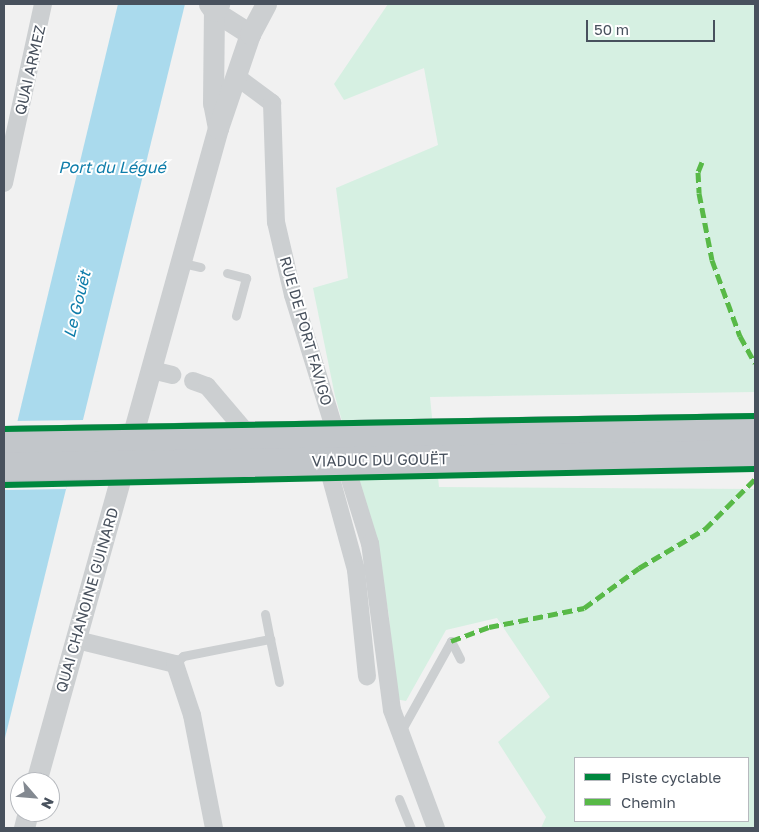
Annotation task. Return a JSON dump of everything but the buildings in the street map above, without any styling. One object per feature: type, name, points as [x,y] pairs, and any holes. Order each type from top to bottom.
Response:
[{"type":"highway","name":"VIADUC DU GOUËT","points":[[4,441],[755,428]]},
{"type":"highway","name":"VIADUC DU GOUËT","points":[[4,467],[755,454]]},
{"type":"street","name":"QUAI CHANOINE GUINARD","points":[[214,6],[213,103],[218,128]]},
{"type":"street","points":[[214,6],[250,34]]},
{"type":"street","name":"QUAI CHANOINE GUINARD","points":[[39,772],[77,640],[162,372],[192,265],[218,128],[237,77],[250,34],[262,6]]},
{"type":"street","name":"QUAI ARMEZ","points":[[4,182],[45,8]]},
{"type":"street","name":"RUE DE PORT FAVIGO","points":[[237,77],[272,103],[276,222],[293,295],[370,543],[392,710],[436,828]]},
{"type":"street","points":[[193,382],[207,386],[253,440],[329,471],[356,570],[367,676]]},
{"type":"street","points":[[77,640],[175,664],[192,715],[214,828]]},
{"type":"lane","points":[[227,273],[246,278],[236,316]]},
{"type":"lane","points":[[265,614],[279,682]]},
{"type":"lane","points":[[175,664],[183,656],[270,639]]},
{"type":"lane","points":[[400,733],[451,641],[460,658]]},
{"type":"lane","points":[[399,799],[411,828]]},
{"type":"green space","points":[[388,4],[755,4],[755,392],[430,397],[439,487],[755,489],[755,828],[541,828],[546,817],[498,742],[550,697],[497,618],[446,630],[406,701],[395,699],[389,616],[376,543],[335,396],[313,288],[348,278],[336,188],[438,145],[424,68],[344,100],[334,84]]},
{"type":"water","name":"Port du Légué","points":[[118,4],[185,4],[4,742],[4,477]]},
{"type":"pier","points":[[84,420],[66,489],[4,490],[4,466],[15,421]]},
{"type":"marked path","points":[[702,162],[698,172],[699,193],[712,260],[740,336],[755,363]]},
{"type":"marked path","points":[[451,641],[489,627],[584,608],[639,568],[705,529],[755,479]]},
{"type":"cycle path","points":[[4,429],[755,416]]},
{"type":"cycle path","points":[[4,485],[755,469]]},
{"type":"water label","name":"Le Gouët","points":[[77,304]]}]
